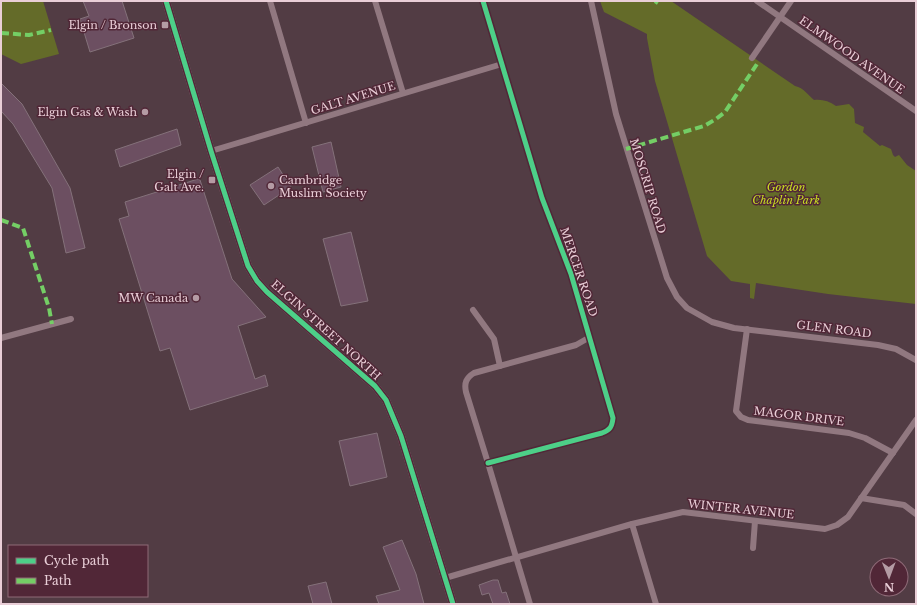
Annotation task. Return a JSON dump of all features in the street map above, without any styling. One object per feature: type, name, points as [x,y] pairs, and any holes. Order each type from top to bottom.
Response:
[{"type":"street","name":"ELGIN STREET NORTH","points":[[166,1],[243,255],[248,266],[257,281],[267,292],[375,386],[386,400],[401,436],[453,604]]},
{"type":"street","points":[[270,1],[306,123]]},
{"type":"street","points":[[375,1],[403,93]]},
{"type":"street","name":"MERCER ROAD","points":[[483,1],[542,198],[571,274],[613,418],[609,430],[602,433],[488,463]]},
{"type":"street","name":"MOSCRIP ROAD","points":[[591,1],[614,108],[667,278],[678,297],[687,308],[712,322],[734,328],[747,329]]},
{"type":"street","name":"ELMWOOD AVENUE","points":[[757,1],[916,111]]},
{"type":"street","points":[[752,58],[791,1]]},
{"type":"street","name":"GALT AVENUE","points":[[211,151],[502,64]]},
{"type":"street","points":[[473,310],[494,339],[500,366]]},
{"type":"street","points":[[1,338],[71,319]]},
{"type":"street","name":"GLEN ROAD","points":[[747,329],[878,345],[896,349],[916,360]]},
{"type":"street","name":"MAGOR DRIVE","points":[[747,329],[736,411],[741,417],[748,420],[849,433],[865,438],[893,453]]},
{"type":"street","points":[[530,604],[466,392],[465,382],[468,376],[474,373],[576,345],[590,337]]},
{"type":"street","name":"WINTER AVENUE","points":[[445,578],[516,556],[632,524],[683,512],[825,529],[837,525],[848,517],[916,420]]},
{"type":"street","points":[[861,498],[904,505],[916,514]]},
{"type":"street","points":[[753,548],[755,521]]},
{"type":"street","points":[[632,524],[656,604]]},
{"type":"green space","points":[[1,1],[43,1],[59,54],[21,64],[1,54]]},
{"type":"green space","name":"Gordon Chaplin Park","points":[[600,1],[671,1],[803,90],[814,100],[825,101],[836,106],[849,104],[854,109],[855,123],[864,127],[863,132],[880,146],[882,145],[891,149],[895,157],[899,155],[907,165],[916,171],[916,304],[828,294],[756,283],[754,299],[750,298],[750,284],[731,281],[707,256],[655,81],[647,34],[604,12]]},
{"type":"building","points":[[83,1],[122,1],[134,38],[90,52],[80,19],[89,16]]},
{"type":"building","points":[[1,83],[22,104],[70,188],[85,248],[66,253],[52,188],[13,124],[1,111]]},
{"type":"building","points":[[177,129],[181,145],[120,167],[115,150]]},
{"type":"building","points":[[331,142],[341,187],[323,192],[312,147]]},
{"type":"building","name":"Cambridge Muslim Society","points":[[278,167],[291,187],[264,205],[250,185]]},
{"type":"building","name":"MW Canada","points":[[198,179],[200,180],[232,279],[266,317],[238,326],[255,379],[265,375],[268,386],[190,410],[170,348],[160,351],[119,219],[129,216],[125,202]]},
{"type":"building","points":[[351,232],[368,301],[341,306],[323,239]]},
{"type":"building","points":[[377,433],[387,477],[350,486],[339,441]]},
{"type":"building","points":[[402,540],[416,574],[424,604],[379,604],[376,596],[400,590],[383,547]]},
{"type":"building","points":[[493,580],[498,580],[502,593],[506,592],[510,604],[493,604],[489,593],[482,595],[479,585]]},
{"type":"building","points":[[326,582],[332,604],[313,604],[308,586]]},
{"type":"marked path","points":[[1,33],[29,35],[51,30]]},
{"type":"marked path","points":[[626,149],[704,126],[716,119],[725,112],[757,64]]},
{"type":"marked path","points":[[1,220],[23,228],[49,308],[52,324]]},
{"type":"cycle path","points":[[166,1],[211,151],[248,266],[257,281],[267,292],[375,386],[386,400],[401,436],[453,604]]},
{"type":"cycle path","points":[[483,1],[542,198],[571,274],[613,418],[610,428],[602,433],[488,463]]},
{"type":"place","name":"Elgin / Bronson","points":[[165,25]]},
{"type":"place","name":"Elgin Gas & Wash","points":[[145,112]]},
{"type":"place","name":"Elgin / Galt Ave.","points":[[212,180]]},
{"type":"place","name":"Cambridge Muslim Society","points":[[271,186]]},
{"type":"place","name":"MW Canada","points":[[196,298]]}]
